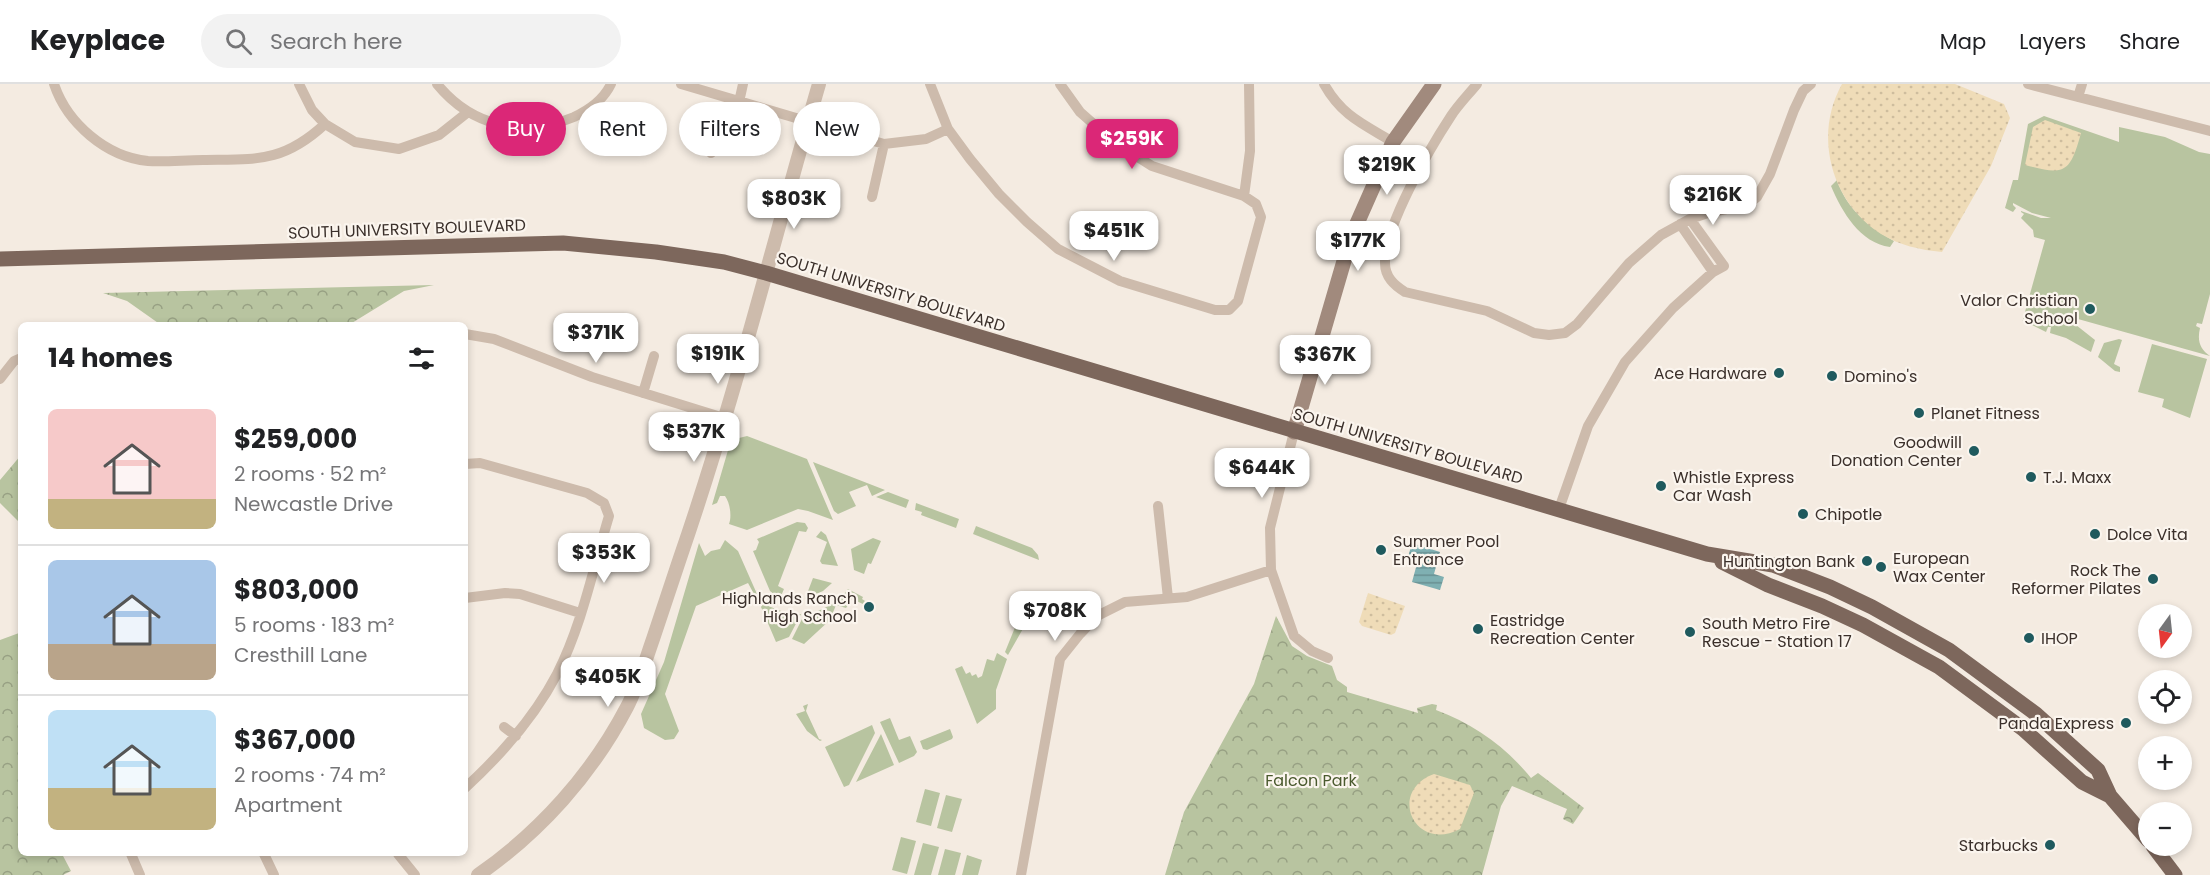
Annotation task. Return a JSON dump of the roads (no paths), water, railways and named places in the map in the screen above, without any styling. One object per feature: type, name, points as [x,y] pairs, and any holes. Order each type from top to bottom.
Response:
[{"type":"main road","points":[[1294,432],[1351,237],[1393,142],[1434,84]]},
{"type":"main road","name":"SOUTH UNIVERSITY BOULEVARD","points":[[0,259],[563,243],[701,258],[766,273],[1707,554],[1773,565],[1830,587],[1949,650],[2025,705],[2098,770],[2110,796],[2138,828]]},
{"type":"main road","name":"SOUTH UNIVERSITY BOULEVARD","points":[[1707,554],[1768,585],[1863,625],[1939,667],[2023,729],[2082,782],[2110,796]]},
{"type":"main road","points":[[1953,678],[1957,674],[1969,676],[1997,697],[2025,705]]},
{"type":"main road","points":[[2161,856],[2175,875]]},
{"type":"street","points":[[54,84],[59,99],[86,133],[115,151],[148,161],[260,159],[294,148],[325,124]]},
{"type":"street","points":[[299,84],[312,110],[325,124],[355,142],[399,149],[439,135],[468,112]]},
{"type":"street","points":[[437,84],[468,112],[497,124],[539,128],[581,113],[598,102],[611,84]]},
{"type":"street","points":[[681,84],[793,116]]},
{"type":"street","points":[[738,100],[742,84]]},
{"type":"street","points":[[814,102],[819,84]]},
{"type":"street","points":[[930,84],[948,129],[999,194],[1058,249],[1120,281],[1215,310],[1229,310],[1238,301],[1261,217],[1256,204],[1244,196],[1152,166],[1114,142],[1080,112],[1060,84]]},
{"type":"street","points":[[1244,196],[1250,151],[1249,84]]},
{"type":"street","points":[[1324,84],[1334,101],[1352,117],[1393,142]]},
{"type":"street","points":[[1477,84],[1452,115],[1424,162],[1399,211],[1386,250],[1384,265],[1389,278],[1396,287],[1405,292],[1487,312],[1534,333],[1549,335],[1565,333],[1576,324],[1629,263],[1661,235],[1685,221],[1711,212],[1747,205],[1761,192],[1794,110],[1803,91],[1811,84]]},
{"type":"street","points":[[2028,84],[2210,131]]},
{"type":"street","points":[[2079,97],[2082,84]]},
{"type":"street","points":[[880,143],[926,139],[948,129]]},
{"type":"street","points":[[872,196],[884,144]]},
{"type":"street","points":[[478,875],[521,841],[554,810],[582,777],[608,740],[628,705],[694,517],[798,156]]},
{"type":"street","points":[[1559,509],[1588,426],[1599,403],[1625,362],[1672,308],[1713,272],[1724,266],[1685,221]]},
{"type":"street","points":[[1685,221],[1713,272]]},
{"type":"street","points":[[468,335],[494,339],[566,368],[724,418]]},
{"type":"street","points":[[643,393],[654,356]]},
{"type":"street","points":[[0,379],[18,360]]},
{"type":"street","points":[[1294,432],[1270,528],[1271,570],[1294,636],[1312,651],[1328,658]]},
{"type":"street","points":[[468,464],[480,464],[599,498],[604,503],[609,516],[580,613],[558,672],[532,715],[497,758],[468,786]]},
{"type":"street","points":[[1158,506],[1168,598]]},
{"type":"street","points":[[1021,875],[1060,658],[1080,633],[1098,616],[1125,602],[1187,597],[1271,570]]},
{"type":"street","points":[[468,598],[505,592],[520,594],[580,613]]},
{"type":"street","points":[[504,727],[516,735]]},
{"type":"street","points":[[132,856],[140,875]]},
{"type":"street","points":[[265,856],[274,875]]},
{"type":"street","points":[[400,856],[415,875]]},
{"type":"water","points":[[1412,543],[1440,552],[1434,574],[1444,577],[1440,590],[1412,582],[1418,560],[1408,557]]},
{"type":"place","name":"Valor Christian School","points":[[2090,309]]},
{"type":"place","name":"Ace Hardware","points":[[1779,373]]},
{"type":"place","name":"Domino's","points":[[1832,376]]},
{"type":"place","name":"Planet Fitness","points":[[1919,413]]},
{"type":"place","name":"Goodwill Donation Center","points":[[1974,451]]},
{"type":"place","name":"T.J. Maxx","points":[[2031,477]]},
{"type":"place","name":"Whistle Express Car Wash","points":[[1661,486]]},
{"type":"place","name":"Chipotle","points":[[1803,514]]},
{"type":"place","name":"Dolce Vita","points":[[2095,534]]},
{"type":"place","name":"Summer Pool Entrance","points":[[1381,550]]},
{"type":"place","name":"Huntington Bank","points":[[1867,561]]},
{"type":"place","name":"European Wax Center","points":[[1881,567]]},
{"type":"place","name":"Rock The Reformer Pilates","points":[[2153,579]]},
{"type":"place","name":"Highlands Ranch High School","points":[[869,607]]},
{"type":"place","name":"Eastridge Recreation Center","points":[[1478,629]]},
{"type":"place","name":"South Metro Fire Rescue - Station 17","points":[[1690,632]]},
{"type":"place","name":"IHOP","points":[[2029,638]]},
{"type":"place","name":"Panda Express","points":[[2126,723]]},
{"type":"place","name":"Starbucks","points":[[2050,845]]},
{"type":"park label","name":"Falcon Park","points":[[1311,780]]}]
